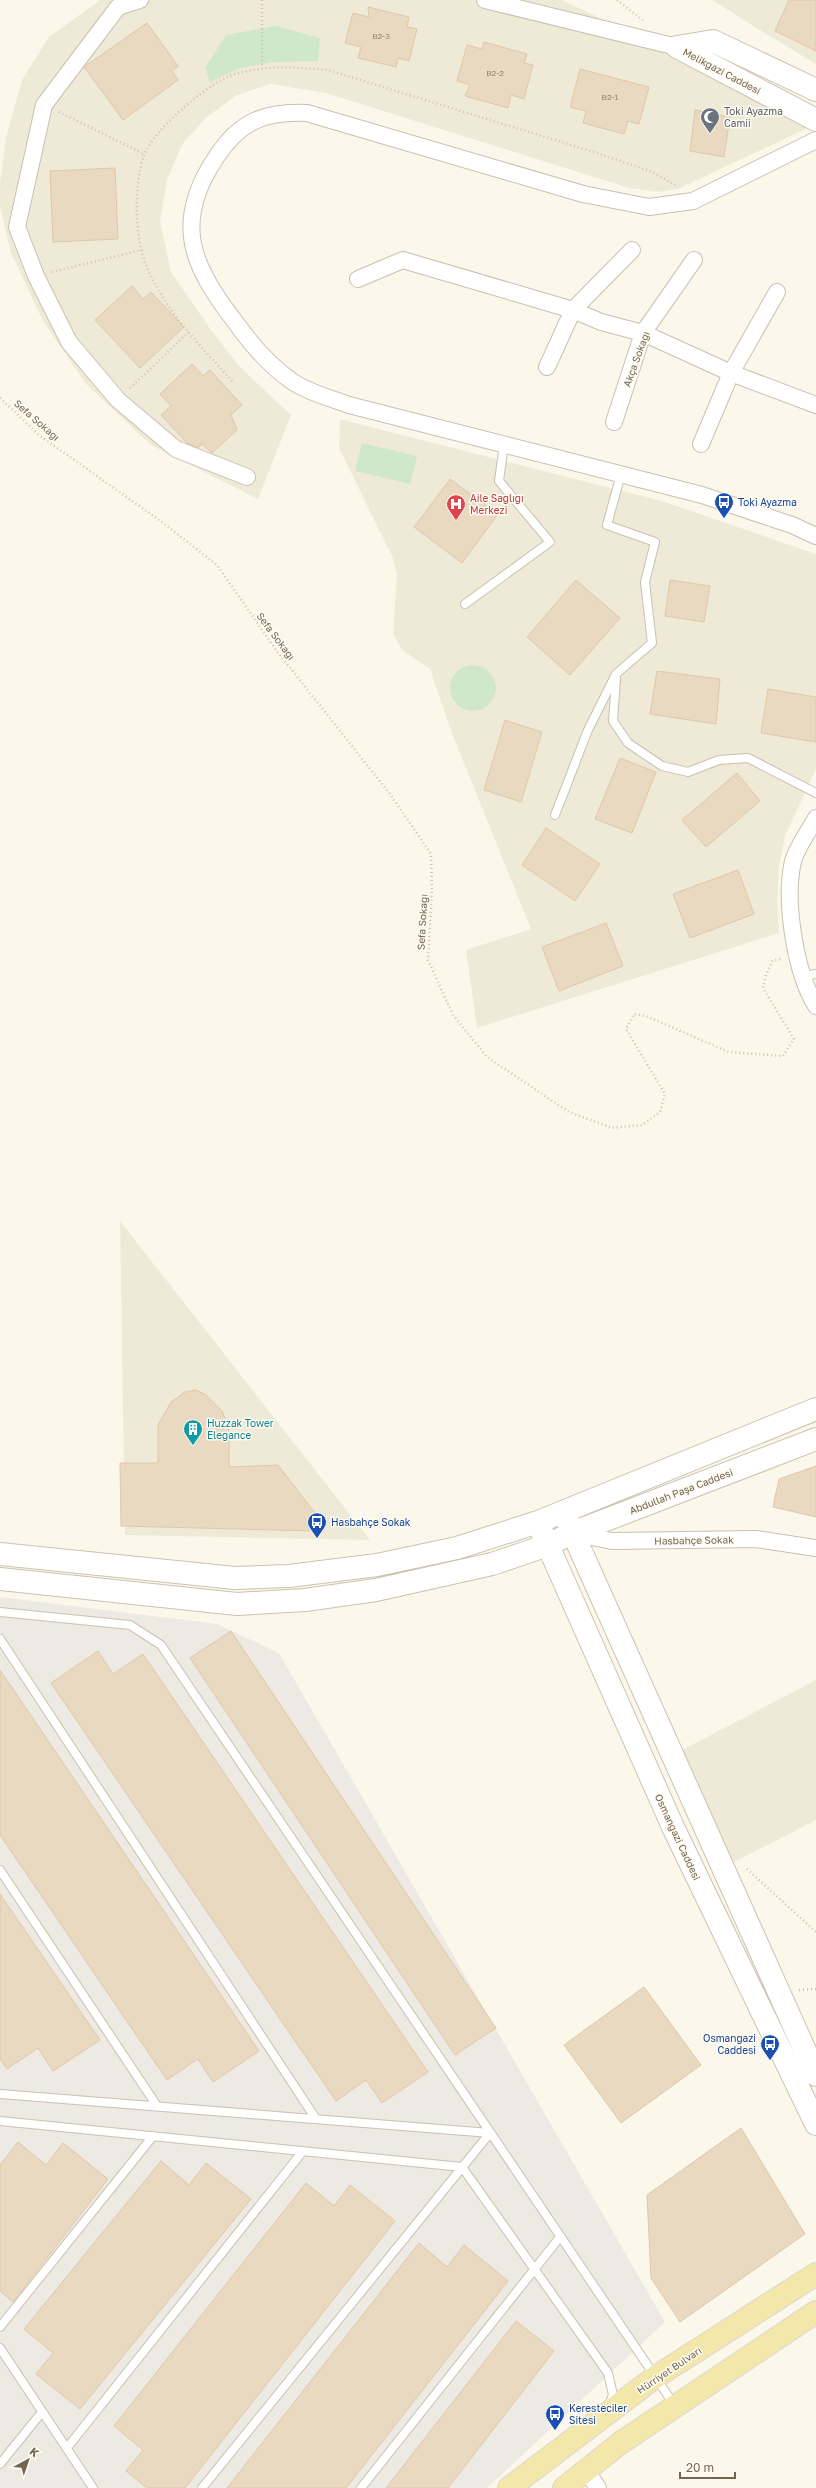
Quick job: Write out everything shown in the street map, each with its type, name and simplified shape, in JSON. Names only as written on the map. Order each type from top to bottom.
[{"type":"main road","name":"Melikgazi Caddesi","points":[[677,47],[713,41],[816,90]]},
{"type":"main road","name":"Melikgazi Caddesi","points":[[677,47],[816,120]]},
{"type":"main road","points":[[0,1554],[235,1578],[289,1576],[377,1566],[457,1548],[538,1522],[739,1442],[816,1409]]},
{"type":"main road","name":"Abdullah Paşa Caddesi","points":[[548,1545],[572,1533],[816,1439]]},
{"type":"main road","points":[[563,1512],[816,2075]]},
{"type":"main road","name":"Osmangazi Caddesi","points":[[538,1522],[673,1827],[816,2124]]},
{"type":"main road","points":[[0,1579],[237,1604],[305,1600],[376,1590],[492,1564],[548,1545]]},
{"type":"main road","name":"Hürriyet Bulvarı","points":[[509,2488],[654,2378],[816,2274]]},
{"type":"main road","points":[[564,2488],[619,2444],[816,2312]]},
{"type":"street","points":[[140,0],[118,7],[44,105],[17,227],[36,276],[69,342],[118,400],[176,449],[247,478]]},
{"type":"street","points":[[485,0],[677,47]]},
{"type":"street","points":[[816,140],[693,201],[650,207],[583,194],[307,113],[283,112],[263,116],[243,128],[221,150],[202,177],[195,196],[191,215],[192,242],[200,270],[217,298],[245,335],[266,357],[292,382],[309,391],[349,405],[702,495],[792,525],[816,536]]},
{"type":"street","points":[[547,367],[573,310],[632,250]]},
{"type":"street","points":[[358,279],[403,260],[573,310],[601,322],[644,333],[732,373],[816,405]]},
{"type":"street","name":"Akça Sokağı","points":[[614,422],[644,333],[694,260]]},
{"type":"street","points":[[701,444],[732,373],[777,292]]},
{"type":"street","points":[[816,818],[793,860],[790,905],[793,943],[798,957],[810,975],[816,1006]]},
{"type":"street","name":"Hasbahçe Sokak","points":[[572,1533],[612,1542],[756,1539],[816,1548]]},
{"type":"street","points":[[586,2470],[598,2488]]},
{"type":"lane","points":[[465,604],[550,542],[499,481],[504,444]]},
{"type":"lane","points":[[555,815],[588,730],[616,674],[652,643],[645,582],[654,542],[608,524],[621,474]]},
{"type":"lane","points":[[616,674],[613,721],[628,743],[662,766],[688,772],[719,760],[748,758],[816,793]]},
{"type":"lane","points":[[0,1612],[130,1625],[161,1645],[654,2378],[676,2406]]},
{"type":"lane","points":[[0,1640],[316,2119]]},
{"type":"lane","points":[[0,1870],[157,2106]]},
{"type":"lane","points":[[0,2094],[490,2133]]},
{"type":"lane","points":[[0,2122],[462,2167],[536,2268],[608,2373],[613,2395],[605,2415]]},
{"type":"lane","points":[[202,2488],[490,2133]]},
{"type":"lane","points":[[0,2327],[153,2136]]},
{"type":"lane","points":[[67,2448],[303,2152]]},
{"type":"lane","points":[[361,2488],[560,2237]]},
{"type":"lane","points":[[0,2348],[92,2488]]},
{"type":"lane","points":[[0,2464],[42,2412]]},
{"type":"path","points":[[262,0],[262,68]]},
{"type":"path","points":[[232,381],[189,332],[168,305],[146,265],[142,250],[137,208],[138,182],[144,154],[157,135],[207,88],[234,74],[262,68],[289,66],[328,70],[383,88],[431,100],[650,171],[673,182],[693,201]]},
{"type":"path","points":[[44,105],[144,154]]},
{"type":"path","points":[[36,276],[142,250]]},
{"type":"path","points":[[118,400],[189,332]]},
{"type":"path","name":"Sefa Sokağı","points":[[0,398],[39,435],[162,522],[217,565],[276,650],[390,794],[431,854],[432,889],[428,960],[453,1015],[487,1057],[569,1112],[612,1128],[642,1125],[660,1112],[665,1094],[626,1029],[634,1014],[646,1016],[729,1052],[783,1056],[794,1039],[763,988],[766,975],[773,960],[798,957]]},
{"type":"path","points":[[746,1868],[816,1932]]},
{"type":"path","points":[[799,1990],[816,1989]]},
{"type":"shaded area","points":[[100,0],[562,0],[717,74],[812,126],[678,189],[659,192],[629,188],[326,93],[270,84],[235,96],[207,117],[183,143],[167,180],[160,221],[171,272],[211,330],[240,367],[291,415],[258,499],[151,445],[86,384],[43,321],[11,253],[0,207],[0,183],[6,137],[22,80],[49,37]]},
{"type":"shaded area","points":[[712,0],[816,0],[816,64],[763,32]]},
{"type":"shaded area","points":[[340,419],[665,502],[816,554],[816,769],[785,836],[779,866],[777,902],[779,933],[477,1028],[466,950],[531,929],[451,731],[430,669],[402,650],[393,634],[397,573],[392,556],[339,448]]},
{"type":"shaded area","points":[[120,1221],[370,1540],[125,1535]]},
{"type":"shaded area","points":[[0,1597],[217,1624],[279,1653],[665,2322],[487,2488],[0,2488]]},
{"type":"shaded area","points":[[816,1680],[816,1820],[730,1864],[682,1750]]},
{"type":"green space","points":[[275,26],[320,38],[318,61],[275,62],[240,68],[210,82],[205,68],[226,35]]},
{"type":"green space","points":[[362,443],[417,456],[410,484],[355,471]]},
{"type":"green space","points":[[468,665],[478,665],[490,671],[495,679],[495,697],[490,705],[482,710],[468,711],[460,708],[453,701],[450,693],[450,683],[453,675],[460,668]]},
{"type":"building","points":[[789,0],[816,0],[816,51],[775,31]]},
{"type":"building","points":[[368,7],[409,17],[407,27],[417,29],[409,61],[398,58],[396,67],[358,58],[361,47],[345,43],[353,13],[369,17]]},
{"type":"building","points":[[147,23],[178,66],[172,71],[178,80],[123,120],[84,67]]},
{"type":"building","points":[[484,42],[527,54],[524,63],[533,65],[524,99],[511,95],[508,108],[465,96],[470,85],[457,81],[467,45],[482,49]]},
{"type":"building","points":[[580,69],[649,87],[639,124],[628,121],[624,134],[583,123],[586,111],[570,107]]},
{"type":"building","name":"Toki Ayazma Camii","points":[[695,110],[730,117],[724,157],[690,151]]},
{"type":"building","points":[[115,168],[118,239],[53,242],[50,171]]},
{"type":"building","points":[[132,286],[143,299],[151,292],[184,327],[140,368],[95,320]]},
{"type":"building","points":[[192,364],[203,376],[210,370],[242,405],[231,415],[237,430],[212,453],[202,444],[198,448],[187,443],[161,415],[171,406],[160,394]]},
{"type":"building","name":"Aile Sağlığı Merkezi","points":[[450,479],[498,514],[462,563],[414,527]]},
{"type":"building","points":[[576,580],[620,618],[570,675],[527,637]]},
{"type":"building","points":[[670,580],[710,586],[704,622],[665,616]]},
{"type":"building","points":[[657,671],[720,679],[716,724],[650,714]]},
{"type":"building","points":[[768,689],[816,697],[816,742],[761,733]]},
{"type":"building","points":[[505,720],[542,732],[521,802],[484,790]]},
{"type":"building","points":[[620,758],[656,772],[632,833],[595,819]]},
{"type":"building","points":[[737,773],[760,801],[706,847],[682,820]]},
{"type":"building","points":[[546,828],[600,864],[575,901],[522,865]]},
{"type":"building","points":[[738,870],[754,914],[690,938],[673,894]]},
{"type":"building","points":[[606,923],[623,966],[559,991],[542,947]]},
{"type":"building","name":"Huzzak Tower Elegance","points":[[196,1390],[206,1395],[222,1411],[229,1428],[229,1467],[278,1465],[315,1513],[314,1531],[121,1526],[120,1463],[158,1463],[158,1425],[171,1402],[185,1392]]},
{"type":"building","points":[[816,1466],[816,1517],[773,1507],[779,1479]]},
{"type":"building","points":[[231,1631],[496,2028],[455,2055],[190,1658]]},
{"type":"building","points":[[98,1651],[113,1674],[143,1654],[428,2072],[382,2103],[366,2080],[336,2101],[51,1683]]},
{"type":"building","points":[[0,1670],[259,2051],[213,2082],[198,2059],[167,2080],[0,1835]]},
{"type":"building","points":[[0,1894],[100,2040],[53,2071],[38,2048],[7,2069],[0,2059]]},
{"type":"building","points":[[644,1987],[701,2065],[621,2123],[564,2045]]},
{"type":"building","points":[[741,2128],[805,2234],[680,2322],[651,2278],[647,2195]]},
{"type":"building","points":[[18,2142],[46,2165],[63,2143],[108,2179],[13,2302],[0,2291],[0,2165]]},
{"type":"building","points":[[161,2161],[189,2185],[206,2163],[251,2199],[80,2409],[36,2374],[53,2353],[24,2329]]},
{"type":"building","points":[[306,2183],[334,2206],[350,2185],[395,2221],[185,2488],[147,2488],[126,2471],[143,2450],[114,2426]]},
{"type":"building","points":[[419,2243],[447,2267],[464,2245],[508,2281],[346,2488],[227,2488]]},
{"type":"building","points":[[516,2321],[554,2351],[448,2488],[386,2488]]},
{"type":"place","name":"Toki Ayazma Camii","points":[[710,134]]},
{"type":"place","name":"Toki Ayazma","points":[[724,519]]},
{"type":"place","name":"Aile Sağlığı Merkezi","points":[[456,521]]},
{"type":"place","name":"Huzzak Tower Elegance","points":[[193,1446]]},
{"type":"place","name":"Hasbahçe Sokak","points":[[317,1539]]},
{"type":"place","name":"Osmangazi̇ Caddesi̇","points":[[770,2061]]},
{"type":"place","name":"Keresteciler Sitesi","points":[[555,2431]]}]
